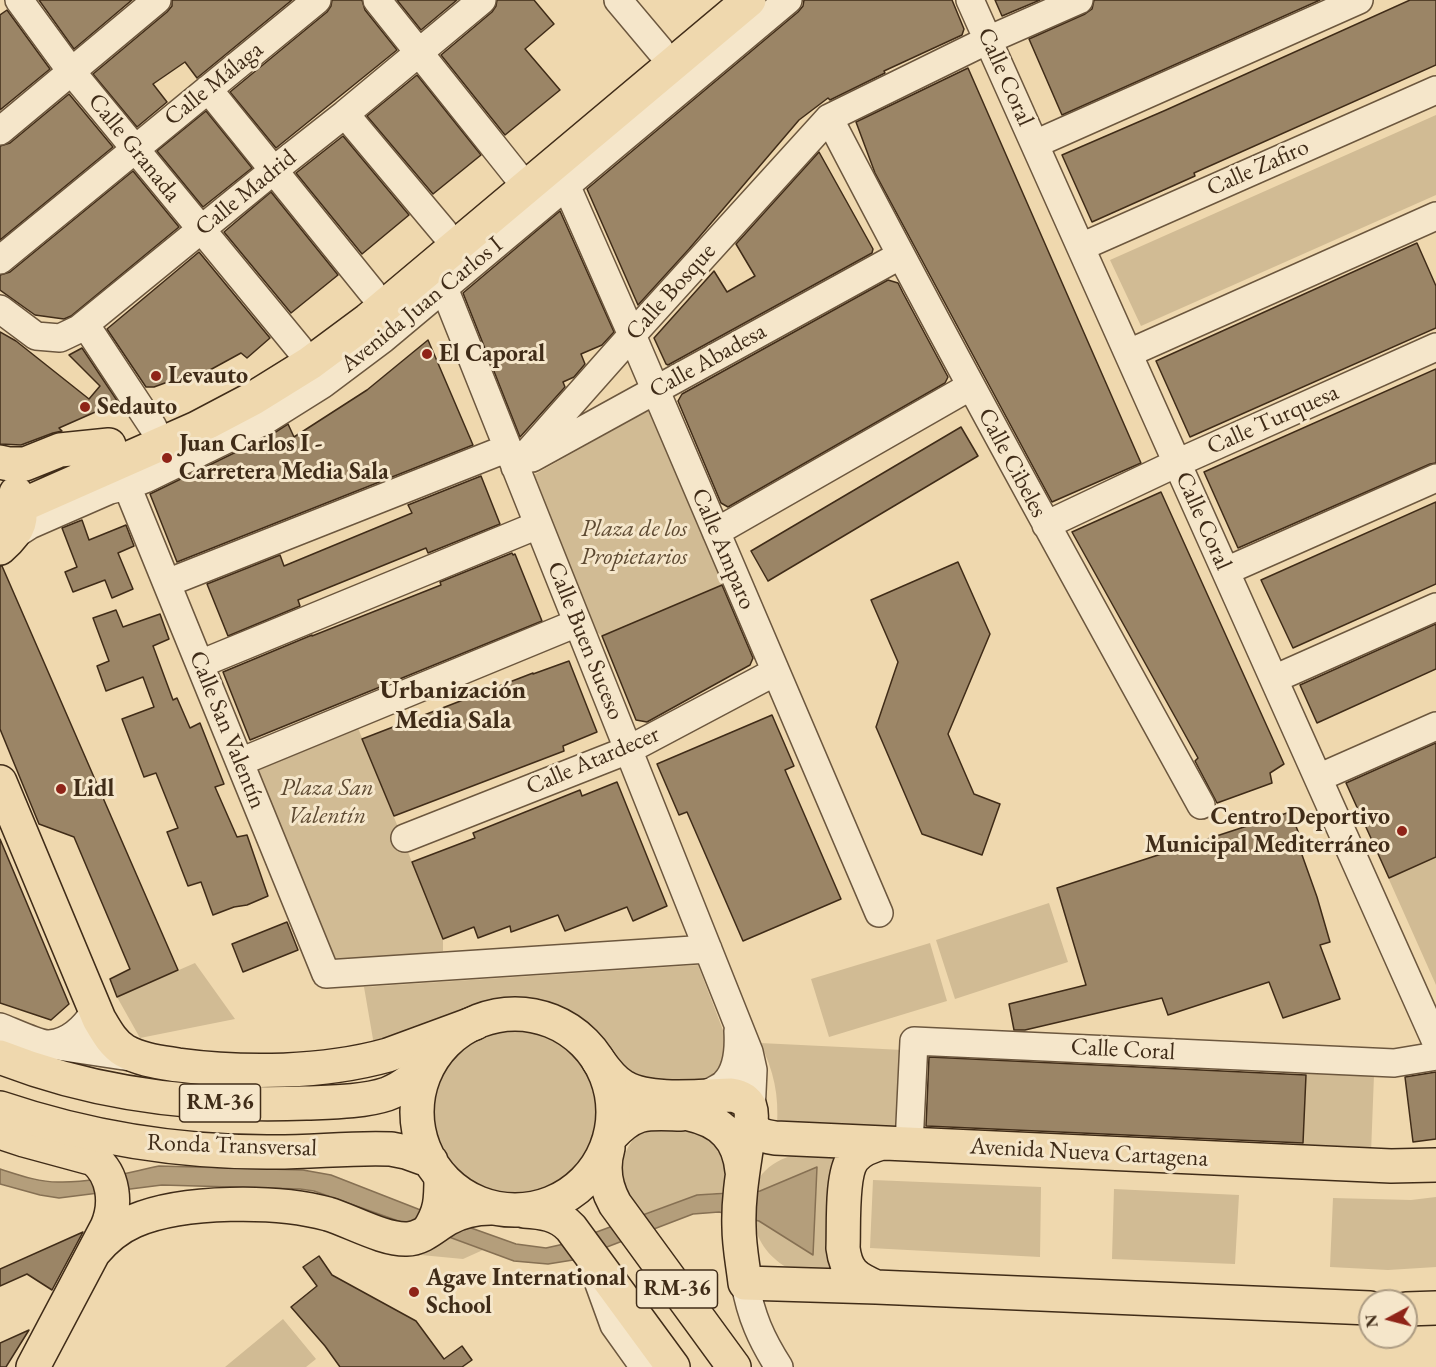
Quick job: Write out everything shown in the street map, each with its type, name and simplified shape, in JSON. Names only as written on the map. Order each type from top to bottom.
[{"type":"main road","name":"Avenida Juan Carlos I","points":[[6,502],[118,465],[252,399],[280,383],[436,279],[559,175],[720,0]]},
{"type":"main road","name":"Avenida Juan Carlos I","points":[[118,465],[153,427],[243,383],[327,328],[515,172],[666,57],[749,0]]},
{"type":"main road","points":[[0,782],[95,1011],[112,1040],[125,1051],[141,1058],[184,1066],[254,1070],[319,1067],[388,1055],[475,1023]]},
{"type":"main road","name":"RM-36","points":[[673,1367],[571,1228],[558,1217],[539,1212],[491,1208],[460,1194],[436,1169],[422,1142],[417,1107],[424,1077],[432,1060],[461,1030],[498,1015],[531,1015],[557,1023],[572,1032],[591,1050],[606,1075],[613,1104],[614,1117],[604,1170],[613,1200],[734,1367]]},
{"type":"main road","name":"Ronda Transversal","points":[[0,1057],[73,1080],[135,1093],[253,1104],[323,1102],[382,1095],[395,1091],[432,1060]]},
{"type":"main road","points":[[598,1060],[618,1083],[636,1092],[751,1116],[739,1204],[739,1230],[746,1283],[1358,1307]]},
{"type":"main road","points":[[610,1140],[624,1123],[637,1116],[696,1105]]},
{"type":"main road","points":[[696,1105],[701,1117],[713,1122],[730,1136],[741,1160],[742,1179]]},
{"type":"main road","name":"Ronda Transversal","points":[[0,1108],[94,1134],[162,1146],[268,1152],[379,1149],[401,1151],[436,1169]]},
{"type":"main road","name":"Avenida Nueva Cartagena","points":[[751,1116],[755,1131],[767,1137],[1412,1167],[1436,1165]]},
{"type":"main road","points":[[0,1132],[94,1159],[107,1177],[113,1193],[113,1209],[107,1227],[33,1367]]},
{"type":"main road","name":"RM-36","points":[[524,1211],[551,1204],[575,1191],[594,1172],[610,1140]]},
{"type":"main road","points":[[876,1287],[853,1274],[844,1258],[846,1183],[849,1166],[860,1152],[873,1145],[896,1144]]},
{"type":"main road","points":[[429,1231],[441,1197],[436,1169]]},
{"type":"main road","points":[[107,1177],[115,1185],[140,1198],[184,1208]]},
{"type":"main road","points":[[94,1252],[117,1230],[135,1221],[184,1208],[243,1204],[298,1208],[327,1214],[377,1233],[408,1240],[460,1213],[491,1208]]},
{"type":"main road","points":[[1418,1309],[1436,1308]]},
{"type":"street","name":"Calle Granada","points":[[19,0],[71,71],[299,348]]},
{"type":"street","points":[[0,131],[157,0]]},
{"type":"street","name":"Calle Málaga","points":[[0,260],[317,0]]},
{"type":"street","points":[[377,0],[515,172]]},
{"type":"street","name":"Calle Madrid","points":[[0,309],[36,336],[60,338],[80,329],[482,0]]},
{"type":"street","points":[[618,0],[666,57]]},
{"type":"street","name":"Avenida Juan Carlos I","points":[[559,175],[788,0]]},
{"type":"street","name":"Calle Coral","points":[[970,0],[1436,1042]]},
{"type":"street","points":[[829,118],[988,40],[1079,0]]},
{"type":"street","points":[[1035,144],[1359,0]]},
{"type":"street","points":[[208,89],[372,292]]},
{"type":"street","name":"Calle Zafiro","points":[[1081,247],[1436,90]]},
{"type":"street","points":[[345,114],[444,232]]},
{"type":"street","name":"Calle Cibeles","points":[[829,118],[1046,525],[1201,805]]},
{"type":"street","name":"Calle Bosque","points":[[511,458],[632,335],[829,118]]},
{"type":"street","name":"Calle Amparo","points":[[559,175],[632,335],[879,913]]},
{"type":"street","points":[[1128,353],[1436,216]]},
{"type":"street","name":"Calle Abadesa","points":[[167,583],[511,458],[655,390],[901,255]]},
{"type":"street","name":"Calle Buen Suceso","points":[[436,279],[578,623],[735,1016]]},
{"type":"street","points":[[85,324],[153,427]]},
{"type":"street","name":"Calle Turquesa","points":[[1046,525],[1177,463],[1436,347]]},
{"type":"street","points":[[716,532],[971,386]]},
{"type":"street","name":"Avenida Juan Carlos I","points":[[6,502],[37,522],[110,490],[118,465]]},
{"type":"street","name":"Calle San Valentín","points":[[118,465],[326,974],[708,949]]},
{"type":"street","points":[[1226,571],[1436,478]]},
{"type":"street","points":[[200,664],[538,525]]},
{"type":"street","points":[[1274,679],[1436,607]]},
{"type":"street","points":[[240,762],[578,623]]},
{"type":"street","name":"Calle Atardecer","points":[[405,838],[628,750],[775,672]]},
{"type":"street","points":[[1318,778],[1436,726]]},
{"type":"street","points":[[49,1044],[77,1033],[95,1011]]},
{"type":"street","points":[[696,1105],[725,1083],[731,1073],[738,1052],[735,1016]]},
{"type":"street","points":[[735,1016],[752,1061],[754,1080],[751,1116]]},
{"type":"street","points":[[0,1027],[49,1044],[141,1058]]},
{"type":"street","name":"Calle Coral","points":[[896,1144],[914,1041],[1394,1063],[1436,1056]]},
{"type":"street","points":[[586,1250],[614,1325],[644,1367]]},
{"type":"street","points":[[746,1283],[752,1315],[779,1367]]},
{"type":"green space","points":[[1436,115],[1436,195],[1141,326],[1110,260]]},
{"type":"green space","name":"Plaza de los Propietarios","points":[[655,411],[726,583],[602,636],[593,629],[532,476],[645,412]]},
{"type":"green space","name":"Plaza San Valentín","points":[[358,728],[443,939],[443,951],[331,962],[254,770]]},
{"type":"green space","name":"Centro Deportivo Municipal Mediterráneo","points":[[1436,743],[1436,985],[1346,783]]},
{"type":"green space","points":[[1049,903],[1068,962],[955,999],[936,940]]},
{"type":"green space","points":[[930,943],[947,1001],[829,1037],[811,979]]},
{"type":"green space","points":[[195,963],[235,1019],[140,1038],[117,997]]},
{"type":"green space","points":[[698,965],[726,1038],[724,1060],[714,1075],[704,1081],[639,1080],[621,1066],[604,1039],[582,1019],[552,1003],[534,999],[509,998],[481,1003],[429,1030],[374,1045],[364,987]]},
{"type":"green space","points":[[506,1016],[526,1016],[562,1027],[585,1044],[597,1059],[606,1076],[613,1103],[613,1123],[606,1150],[597,1167],[585,1182],[570,1194],[553,1203],[526,1210],[506,1210],[470,1199],[441,1175],[430,1159],[423,1141],[419,1123],[419,1103],[430,1067],[454,1038],[470,1027],[488,1020]]},
{"type":"green space","points":[[760,1043],[903,1050],[899,1132],[777,1126],[774,1083],[769,1063]]},
{"type":"green space","points":[[1306,1073],[1374,1075],[1371,1153],[1302,1150]]},
{"type":"green space","points":[[686,1128],[713,1139],[727,1162],[727,1192],[697,1195],[641,1215],[624,1187],[622,1169],[626,1152],[641,1131]]},
{"type":"green space","points":[[802,1152],[833,1156],[837,1164],[831,1267],[827,1272],[800,1271],[786,1267],[764,1247],[755,1226],[755,1197],[760,1177],[777,1162]]},
{"type":"green space","points":[[873,1180],[1041,1187],[1040,1257],[870,1248]]},
{"type":"green space","points":[[1114,1189],[1239,1195],[1235,1264],[1112,1259]]},
{"type":"green space","points":[[1436,1197],[1436,1267],[1388,1270],[1330,1267],[1333,1198],[1411,1200]]},
{"type":"green space","points":[[449,1237],[483,1250],[463,1259],[421,1255],[419,1251]]},
{"type":"green space","points":[[283,1319],[316,1359],[306,1367],[225,1367]]},
{"type":"shaded area","points":[[159,1166],[303,1170],[331,1175],[516,1244],[546,1248],[564,1244],[697,1195],[760,1191],[817,1167],[813,1255],[759,1221],[719,1212],[693,1214],[573,1260],[548,1264],[514,1261],[314,1191],[162,1185],[59,1198],[0,1184],[0,1169],[43,1181],[71,1182],[109,1177]]},
{"type":"building","points":[[39,0],[132,0],[74,49]]},
{"type":"building","points":[[172,0],[292,0],[197,78],[185,62],[153,84],[167,102],[137,127],[93,74],[167,12],[172,6]]},
{"type":"building","points":[[332,0],[362,0],[365,10],[397,50],[276,148],[230,92],[327,12]]},
{"type":"building","points":[[397,0],[457,0],[421,30]]},
{"type":"building","points":[[497,0],[534,0],[554,24],[525,49],[560,90],[505,135],[441,55],[492,12]]},
{"type":"building","points":[[804,0],[952,0],[964,29],[962,35],[884,71],[885,73],[830,100],[828,98],[799,120],[638,305],[587,189],[798,12]]},
{"type":"building","points":[[995,0],[1040,0],[1002,16]]},
{"type":"building","points":[[1094,0],[1320,0],[1062,115],[1029,39],[1085,14],[1092,9]]},
{"type":"building","points":[[1410,0],[1436,0],[1436,65],[1194,173],[1195,176],[1092,222],[1062,155]]},
{"type":"building","points":[[7,10],[50,69],[0,110],[0,15]]},
{"type":"building","points":[[968,68],[1141,463],[1052,502],[875,173],[856,122]]},
{"type":"building","points":[[417,75],[481,155],[433,194],[367,116]]},
{"type":"building","points":[[69,94],[113,147],[0,240],[0,146],[10,143]]},
{"type":"building","points":[[206,111],[252,168],[203,207],[157,151]]},
{"type":"building","points":[[343,136],[409,215],[362,254],[296,173]]},
{"type":"building","points":[[819,152],[873,249],[872,253],[668,365],[666,364],[654,338],[714,271],[727,292],[755,276],[736,244]]},
{"type":"building","points":[[133,171],[179,227],[71,316],[64,319],[35,315],[0,290],[0,275],[10,272]]},
{"type":"building","points":[[271,192],[338,275],[291,313],[224,232]]},
{"type":"building","points":[[560,211],[614,332],[602,345],[581,354],[585,364],[574,377],[563,382],[565,387],[520,437],[463,293]]},
{"type":"building","points":[[1417,243],[1436,286],[1436,328],[1190,437],[1156,361]]},
{"type":"building","points":[[199,252],[270,338],[247,358],[241,353],[188,382],[184,376],[154,387],[146,387],[107,329]]},
{"type":"building","points":[[888,280],[898,283],[948,377],[945,383],[728,507],[721,503],[678,401],[682,394]]},
{"type":"building","points":[[0,332],[16,341],[89,399],[100,386],[69,355],[82,348],[118,402],[59,428],[62,431],[21,445],[0,444]]},
{"type":"building","points":[[428,340],[473,445],[177,562],[150,494],[271,435],[288,424],[294,437],[367,390]]},
{"type":"building","points":[[1436,369],[1436,463],[1238,548],[1204,472]]},
{"type":"building","points":[[961,427],[978,456],[768,581],[751,551]]},
{"type":"building","points":[[481,476],[500,524],[428,553],[426,548],[298,600],[300,606],[228,636],[207,584],[280,555],[284,566],[412,513],[408,505]]},
{"type":"building","points":[[1161,492],[1284,764],[1270,773],[1272,783],[1217,803],[1195,761],[1198,758],[1072,532]]},
{"type":"building","points":[[1436,502],[1436,584],[1293,648],[1261,580]]},
{"type":"building","points":[[82,520],[89,540],[126,525],[134,546],[118,553],[133,589],[112,598],[105,580],[73,592],[65,572],[77,567],[62,528]]},
{"type":"building","points":[[512,553],[515,554],[542,621],[250,740],[223,672],[441,585],[440,582]]},
{"type":"building","points":[[958,562],[990,634],[948,734],[974,794],[1000,804],[982,855],[922,834],[876,727],[898,662],[871,600]]},
{"type":"building","points":[[0,566],[2,566],[178,970],[117,997],[110,979],[130,969],[74,837],[39,824],[0,729]]},
{"type":"building","points":[[722,585],[753,658],[750,665],[647,722],[636,720],[602,636]]},
{"type":"building","points":[[116,610],[123,627],[160,614],[169,639],[153,646],[173,700],[177,698],[190,728],[200,723],[224,784],[215,787],[237,837],[247,835],[268,896],[213,915],[201,882],[188,886],[167,832],[178,828],[156,773],[144,777],[122,719],[154,707],[143,677],[106,691],[97,666],[109,661],[93,618]]},
{"type":"building","points":[[1436,624],[1436,669],[1317,723],[1300,685]]},
{"type":"building","points":[[569,661],[597,732],[563,746],[564,751],[394,816],[362,739]]},
{"type":"building","points":[[772,715],[794,766],[785,770],[841,899],[743,941],[687,812],[679,815],[657,764]]},
{"type":"building","name":"Centro Deportivo Municipal Mediterráneo","points":[[1436,743],[1436,857],[1389,878],[1346,783]]},
{"type":"building","points":[[617,782],[667,906],[633,921],[627,907],[565,931],[558,915],[511,932],[510,926],[478,938],[474,927],[443,939],[412,862],[475,838],[473,833],[580,790],[582,796]]},
{"type":"building","points":[[1290,812],[1300,836],[1296,838],[1330,942],[1320,945],[1340,999],[1283,1018],[1269,982],[1168,1015],[1162,998],[1025,1030],[1014,1030],[1009,1004],[1086,985],[1057,888]]},
{"type":"building","points":[[0,839],[69,1004],[51,1020],[0,1003]]},
{"type":"building","points":[[287,922],[298,950],[243,972],[232,944]]},
{"type":"building","points":[[929,1057],[1306,1075],[1303,1143],[926,1126]]},
{"type":"building","points":[[1436,1072],[1436,1139],[1413,1142],[1405,1077]]},
{"type":"building","points":[[83,1232],[52,1290],[27,1274],[0,1286],[0,1269]]},
{"type":"building","points":[[319,1256],[332,1275],[416,1321],[444,1359],[462,1346],[472,1360],[462,1367],[340,1367],[291,1307],[317,1286],[303,1267]]},
{"type":"building","points":[[29,1330],[6,1367],[0,1367],[0,1343]]},
{"type":"place","name":"El Caporal","points":[[427,354]]},
{"type":"place","name":"Levauto","points":[[156,376]]},
{"type":"place","name":"Sedauto","points":[[85,407]]},
{"type":"place","name":"Juan Carlos I - Carretera Media Sala","points":[[167,458]]},
{"type":"place","name":"Lidl","points":[[61,789]]},
{"type":"place","name":"Centro Deportivo Municipal Mediterráneo","points":[[1402,831]]},
{"type":"place","name":"Agave International School","points":[[414,1292]]},
{"type":"district","name":"Urbanización Media Sala","points":[[453,706]]}]
